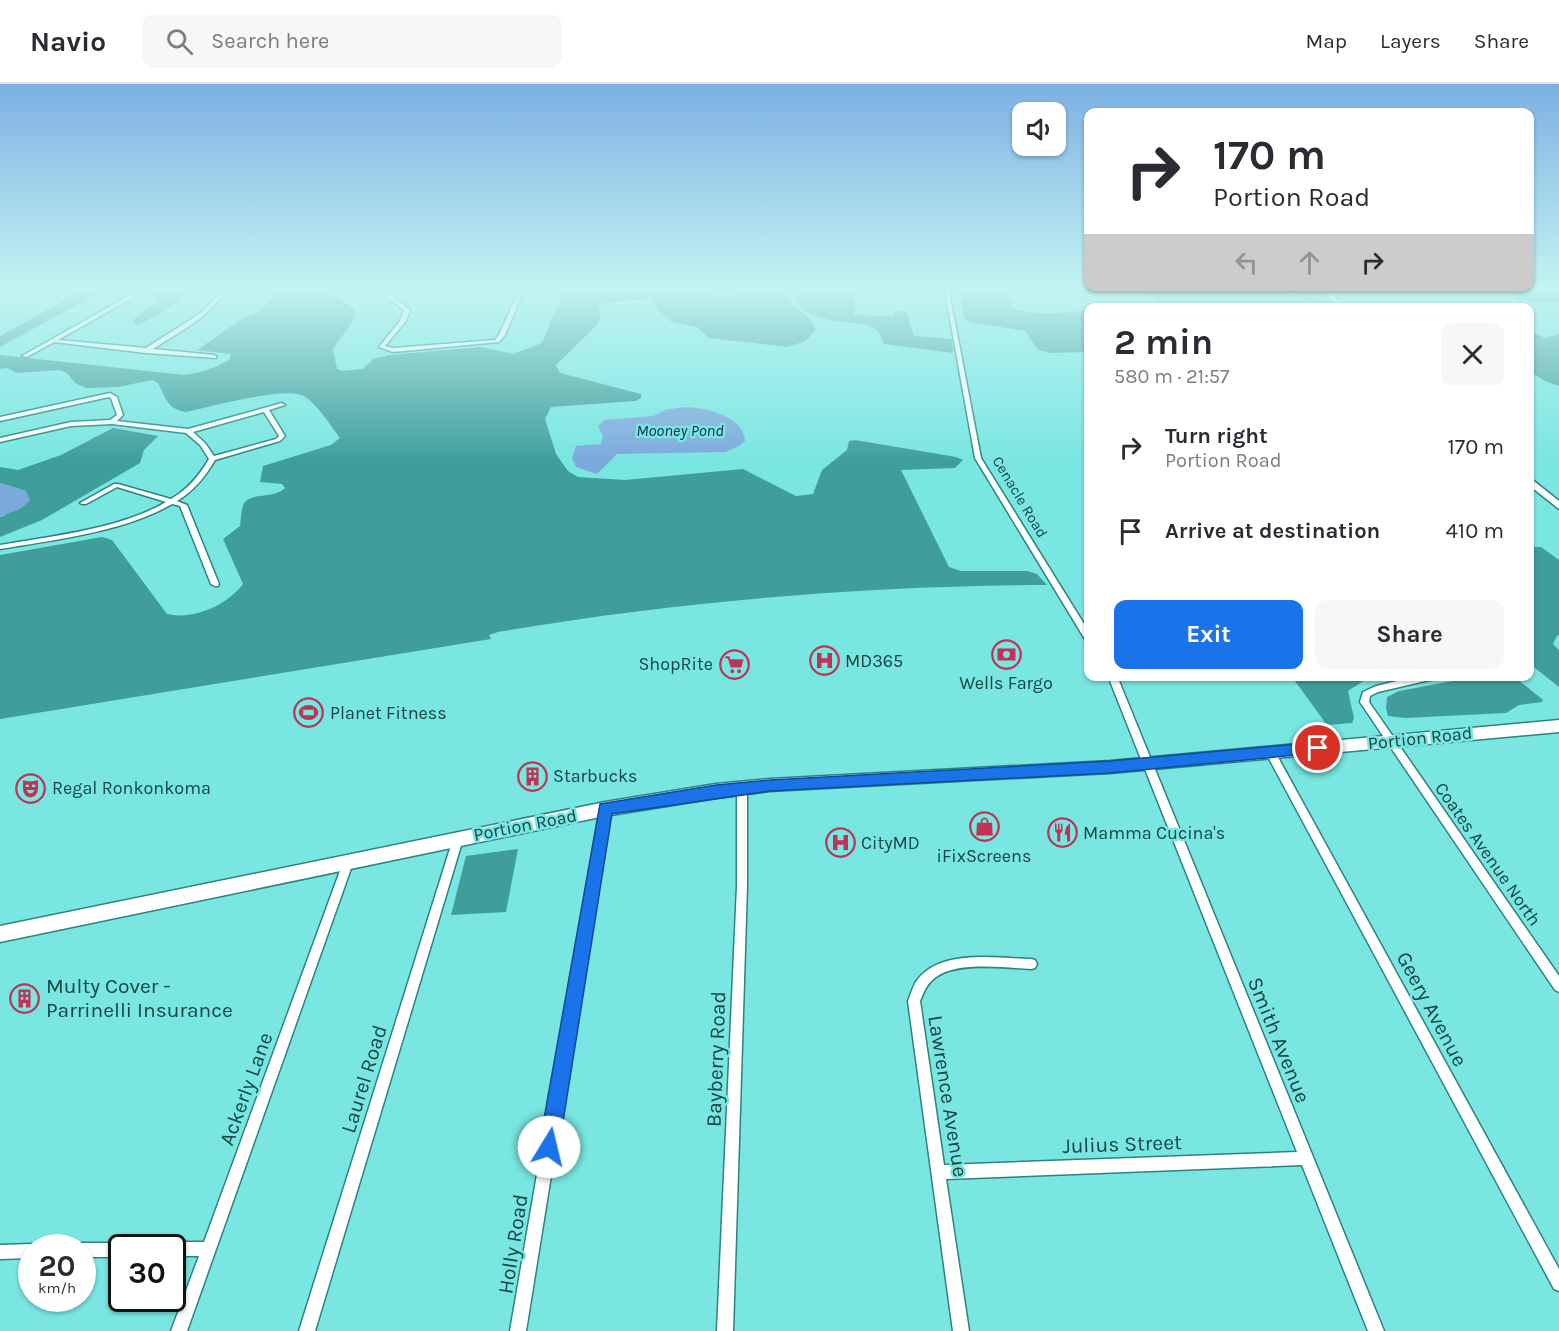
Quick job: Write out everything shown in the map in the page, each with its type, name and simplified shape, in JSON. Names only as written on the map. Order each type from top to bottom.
[{"type":"main road","name":"Portion Road","points":[[0,934],[349,860],[605,809],[742,788],[1052,771],[1559,726]]},
{"type":"street","points":[[25,356],[49,344]]},
{"type":"street","points":[[85,344],[214,357]]},
{"type":"street","points":[[146,351],[156,344]]},
{"type":"street","points":[[384,344],[382,347],[393,350],[460,344]]},
{"type":"street","name":"Cenacle Road","points":[[957,344],[978,458],[1084,631]]},
{"type":"street","points":[[0,420],[110,395],[114,397],[120,415],[112,422]]},
{"type":"street","points":[[0,438],[71,424],[112,422],[188,431],[282,405]]},
{"type":"street","points":[[0,547],[117,525],[174,501],[198,482],[212,459],[278,440],[282,436],[265,409]]},
{"type":"street","points":[[188,431],[203,444],[212,459]]},
{"type":"street","points":[[1534,484],[1559,506]]},
{"type":"street","points":[[84,503],[116,485],[183,505],[215,585]]},
{"type":"street","points":[[1114,681],[1148,762]]},
{"type":"street","name":"Coates Avenue North","points":[[1410,681],[1376,688],[1366,694],[1364,702],[1559,986]]},
{"type":"street","name":"Geery Avenue","points":[[1271,753],[1559,1284]]},
{"type":"street","name":"Smith Avenue","points":[[1148,762],[1376,1331]]},
{"type":"street","name":"Bayberry Road","points":[[725,1331],[742,886],[742,788]]},
{"type":"street","name":"Holly Road","points":[[518,1331],[605,809]]},
{"type":"street","name":"Laurel Road","points":[[307,1331],[458,839]]},
{"type":"street","name":"Ackerly Lane","points":[[179,1331],[349,860]]},
{"type":"street","name":"Lawrence Avenue","points":[[961,1331],[940,1172],[916,1024],[916,993],[929,974],[946,966],[1031,964]]},
{"type":"street","name":"Julius Street","points":[[940,1172],[1306,1158]]},
{"type":"street","points":[[186,1249],[209,1249]]},
{"type":"street","points":[[0,1252],[18,1251]]},
{"type":"shaded area","points":[[205,344],[336,344],[333,349],[337,369],[342,371],[363,369],[373,359],[389,355],[481,347],[513,354],[539,344],[577,344],[556,365],[560,373],[641,394],[641,398],[636,401],[551,407],[545,419],[556,454],[568,471],[578,477],[625,480],[743,469],[796,496],[813,494],[822,470],[847,450],[849,441],[855,440],[956,457],[963,460],[955,468],[901,470],[949,567],[961,571],[1027,571],[1037,574],[1047,585],[840,592],[634,612],[498,632],[489,635],[491,639],[0,719],[0,555],[102,537],[112,540],[167,614],[188,615],[209,610],[228,599],[243,584],[223,539],[240,526],[245,501],[274,494],[285,488],[282,484],[260,482],[263,466],[331,445],[340,438],[324,416],[304,396],[265,395],[186,412],[171,406],[158,383],[152,380],[118,387],[86,388],[75,383],[67,373],[59,370],[17,373],[6,368],[0,369],[0,355],[184,375],[213,368],[229,360],[231,354],[197,350]]},
{"type":"shaded area","points":[[763,344],[796,344],[787,347]]},
{"type":"shaded area","points":[[885,344],[952,344],[953,353]]},
{"type":"shaded area","points":[[1034,344],[1084,344],[1084,352],[1051,353],[1038,350]]},
{"type":"shaded area","points":[[1534,344],[1559,344],[1559,386],[1534,374]]},
{"type":"shaded area","points":[[113,428],[158,436],[144,450],[140,463],[42,520],[0,537],[0,517],[4,516],[26,491],[0,483],[0,467],[18,470],[61,455]]},
{"type":"shaded area","points":[[1534,547],[1541,547],[1559,560],[1559,635],[1553,644],[1559,650],[1559,687],[1534,667]]},
{"type":"shaded area","points":[[1295,681],[1363,681],[1348,691],[1354,718],[1352,723],[1327,725]]},
{"type":"shaded area","points":[[1453,681],[1520,681],[1543,700],[1519,705],[1506,713],[1405,718],[1388,716],[1387,697],[1399,691]]},
{"type":"shaded area","points":[[518,849],[506,912],[451,915],[466,856]]},
{"type":"water","name":"Mooney Pond","points":[[685,407],[703,409],[731,420],[743,432],[745,441],[725,452],[617,454],[597,474],[576,467],[572,458],[576,446],[601,444],[603,436],[598,426],[604,420],[653,416],[665,410]]},
{"type":"water","points":[[0,483],[26,491],[30,500],[22,508],[0,517]]},
{"type":"place","name":"Wells Fargo","points":[[1006,654]]},
{"type":"place","name":"MD365","points":[[824,661]]},
{"type":"place","name":"ShopRite","points":[[734,664]]},
{"type":"place","name":"Planet Fitness","points":[[309,713]]},
{"type":"place","name":"Starbucks","points":[[532,776]]},
{"type":"place","name":"Regal Ronkonkoma","points":[[31,788]]},
{"type":"place","name":"iFixScreens","points":[[984,827]]},
{"type":"place","name":"Mamma Cucina's","points":[[1062,833]]},
{"type":"place","name":"CityMD","points":[[840,843]]},
{"type":"place","name":"Multy Cover - Parrinelli Insurance","points":[[25,998]]},
{"type":"route","points":[[549,1147],[605,809],[716,791],[770,785],[1052,771],[1318,748]]}]
